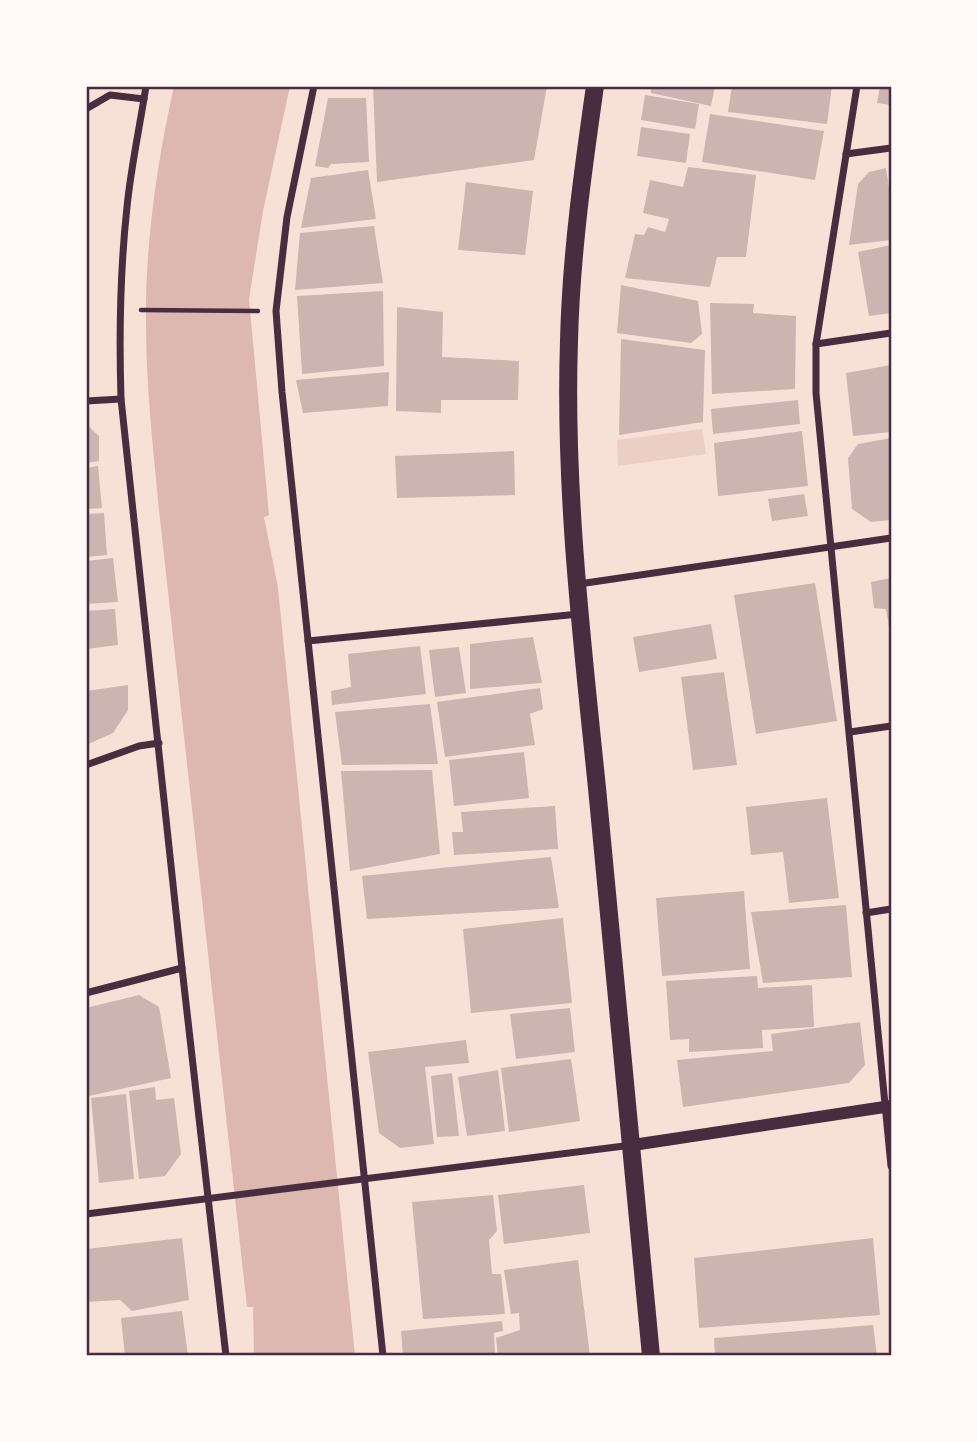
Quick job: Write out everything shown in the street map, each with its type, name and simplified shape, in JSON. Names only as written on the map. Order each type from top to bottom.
[{"type":"main road","points":[[595,86],[573,264],[568,409],[579,614],[633,1145],[651,1356]]},
{"type":"street","points":[[146,86],[132,170],[122,258],[121,399],[226,1356]]},
{"type":"street","points":[[314,86],[287,217],[276,311],[383,1356]]},
{"type":"street","points":[[857,86],[816,344],[816,393],[866,913],[888,1107],[891,1167]]},
{"type":"street","points":[[86,109],[110,95],[144,99]]},
{"type":"street","points":[[846,154],[891,148]]},
{"type":"street","points":[[816,344],[891,333]]},
{"type":"street","points":[[86,401],[121,399]]},
{"type":"street","points":[[578,584],[891,538]]},
{"type":"street","points":[[308,641],[579,614]]},
{"type":"street","points":[[850,732],[891,726]]},
{"type":"street","points":[[86,765],[159,743]]},
{"type":"street","points":[[866,913],[891,909]]},
{"type":"street","points":[[86,993],[182,968]]},
{"type":"street","points":[[86,1214],[633,1145],[888,1107]]},
{"type":"path","points":[[138,310],[276,311]]},
{"type":"shaded area","points":[[174,86],[290,86],[263,211],[249,299],[269,515],[264,517],[278,588],[355,1356],[254,1356],[253,1307],[247,1307],[159,510],[146,347],[150,234],[157,174]]},
{"type":"shaded area","points":[[702,429],[706,454],[618,466],[617,440]]},
{"type":"building","points":[[373,86],[547,86],[534,160],[377,182]]},
{"type":"building","points":[[651,86],[715,86],[711,106],[651,93]]},
{"type":"building","points":[[732,86],[832,86],[827,124],[728,112]]},
{"type":"building","points":[[880,86],[891,86],[891,105],[877,103]]},
{"type":"building","points":[[645,95],[699,104],[695,129],[641,120]]},
{"type":"building","points":[[328,98],[366,98],[369,162],[331,164],[328,168],[315,166]]},
{"type":"building","points":[[710,114],[824,131],[815,180],[702,162]]},
{"type":"building","points":[[641,127],[690,134],[686,163],[637,156]]},
{"type":"building","points":[[688,167],[756,175],[746,257],[717,257],[710,287],[625,278],[635,234],[644,235],[648,227],[665,232],[669,219],[643,213],[650,180],[683,187]]},
{"type":"building","points":[[886,168],[891,201],[891,240],[849,245],[858,184],[869,172]]},
{"type":"building","points":[[368,170],[376,219],[301,228],[311,178]]},
{"type":"building","points":[[466,182],[533,191],[525,255],[458,250]]},
{"type":"building","points":[[374,226],[383,283],[295,290],[300,233]]},
{"type":"building","points":[[891,245],[891,313],[869,316],[858,252]]},
{"type":"building","points":[[621,285],[698,301],[702,334],[691,343],[617,333]]},
{"type":"building","points":[[383,291],[384,366],[302,374],[297,296]]},
{"type":"building","points":[[710,303],[754,304],[753,313],[796,316],[795,389],[712,394]]},
{"type":"building","points":[[397,307],[443,312],[442,357],[519,361],[518,400],[441,400],[441,413],[396,411]]},
{"type":"building","points":[[621,339],[705,350],[703,422],[619,435]]},
{"type":"building","points":[[891,365],[891,432],[853,436],[846,373]]},
{"type":"building","points":[[389,372],[388,406],[303,413],[296,380]]},
{"type":"building","points":[[798,400],[800,424],[713,434],[711,409]]},
{"type":"building","points":[[86,424],[99,436],[99,461],[86,463]]},
{"type":"building","points":[[802,431],[808,486],[718,496],[714,443]]},
{"type":"building","points":[[891,438],[891,520],[871,522],[852,509],[848,458],[858,444]]},
{"type":"building","points":[[514,451],[515,495],[397,498],[395,456]]},
{"type":"building","points":[[98,466],[102,508],[86,509],[86,468]]},
{"type":"building","points":[[804,494],[808,516],[772,521],[768,499]]},
{"type":"building","points":[[104,513],[107,555],[86,557],[86,514]]},
{"type":"building","points":[[113,558],[118,602],[86,604],[86,561]]},
{"type":"building","points":[[891,578],[890,633],[886,609],[874,608],[871,582]]},
{"type":"building","points":[[815,583],[837,721],[756,734],[734,595]]},
{"type":"building","points":[[115,609],[118,645],[86,649],[86,611]]},
{"type":"building","points":[[711,624],[717,659],[639,672],[633,637]]},
{"type":"building","points":[[533,637],[542,683],[470,689],[470,644]]},
{"type":"building","points":[[420,646],[426,694],[332,705],[331,691],[351,687],[348,654]]},
{"type":"building","points":[[459,647],[466,693],[435,697],[429,650]]},
{"type":"building","points":[[724,672],[737,765],[693,770],[681,677]]},
{"type":"building","points":[[128,685],[128,710],[113,733],[86,745],[86,691]]},
{"type":"building","points":[[540,688],[543,709],[530,714],[535,745],[445,757],[437,702]]},
{"type":"building","points":[[430,704],[438,764],[342,765],[335,712]]},
{"type":"building","points":[[524,752],[529,798],[454,806],[449,760]]},
{"type":"building","points":[[432,770],[440,854],[350,871],[341,771]]},
{"type":"building","points":[[827,798],[839,898],[789,903],[783,852],[751,855],[746,807]]},
{"type":"building","points":[[555,806],[558,849],[454,855],[452,832],[463,832],[461,812]]},
{"type":"building","points":[[551,857],[559,908],[367,919],[362,876]]},
{"type":"building","points":[[744,891],[750,969],[662,976],[656,898]]},
{"type":"building","points":[[846,905],[852,977],[763,983],[751,912]]},
{"type":"building","points":[[563,918],[572,1003],[471,1013],[463,929]]},
{"type":"building","points":[[757,976],[758,988],[812,985],[814,1027],[762,1030],[763,1048],[689,1052],[689,1039],[670,1040],[666,981]]},
{"type":"building","points":[[139,995],[159,1007],[171,1078],[89,1096],[86,1071],[86,1008]]},
{"type":"building","points":[[570,1008],[575,1052],[516,1059],[510,1014]]},
{"type":"building","points":[[860,1022],[865,1065],[849,1083],[683,1107],[677,1060],[773,1051],[771,1034]]},
{"type":"building","points":[[466,1040],[469,1063],[425,1067],[434,1144],[400,1148],[379,1133],[368,1052]]},
{"type":"building","points":[[571,1059],[580,1121],[509,1132],[501,1068]]},
{"type":"building","points":[[498,1070],[505,1131],[467,1136],[458,1077]]},
{"type":"building","points":[[452,1073],[459,1136],[437,1137],[431,1076]]},
{"type":"building","points":[[155,1087],[156,1100],[174,1098],[181,1154],[165,1176],[139,1179],[129,1091]]},
{"type":"building","points":[[126,1094],[134,1179],[99,1183],[91,1098]]},
{"type":"building","points":[[584,1185],[590,1233],[504,1244],[498,1195]]},
{"type":"building","points":[[493,1195],[497,1231],[489,1240],[492,1274],[501,1274],[505,1314],[423,1319],[412,1202]]},
{"type":"building","points":[[182,1238],[189,1300],[132,1311],[120,1300],[86,1302],[86,1249]]},
{"type":"building","points":[[873,1238],[880,1315],[699,1328],[694,1258]]},
{"type":"building","points":[[578,1260],[590,1356],[498,1356],[496,1338],[520,1330],[519,1313],[511,1314],[504,1270]]},
{"type":"building","points":[[182,1311],[188,1356],[125,1356],[121,1318]]},
{"type":"building","points":[[502,1321],[503,1331],[494,1333],[495,1356],[403,1356],[401,1331]]},
{"type":"building","points":[[873,1325],[877,1356],[715,1356],[714,1338]]}]
